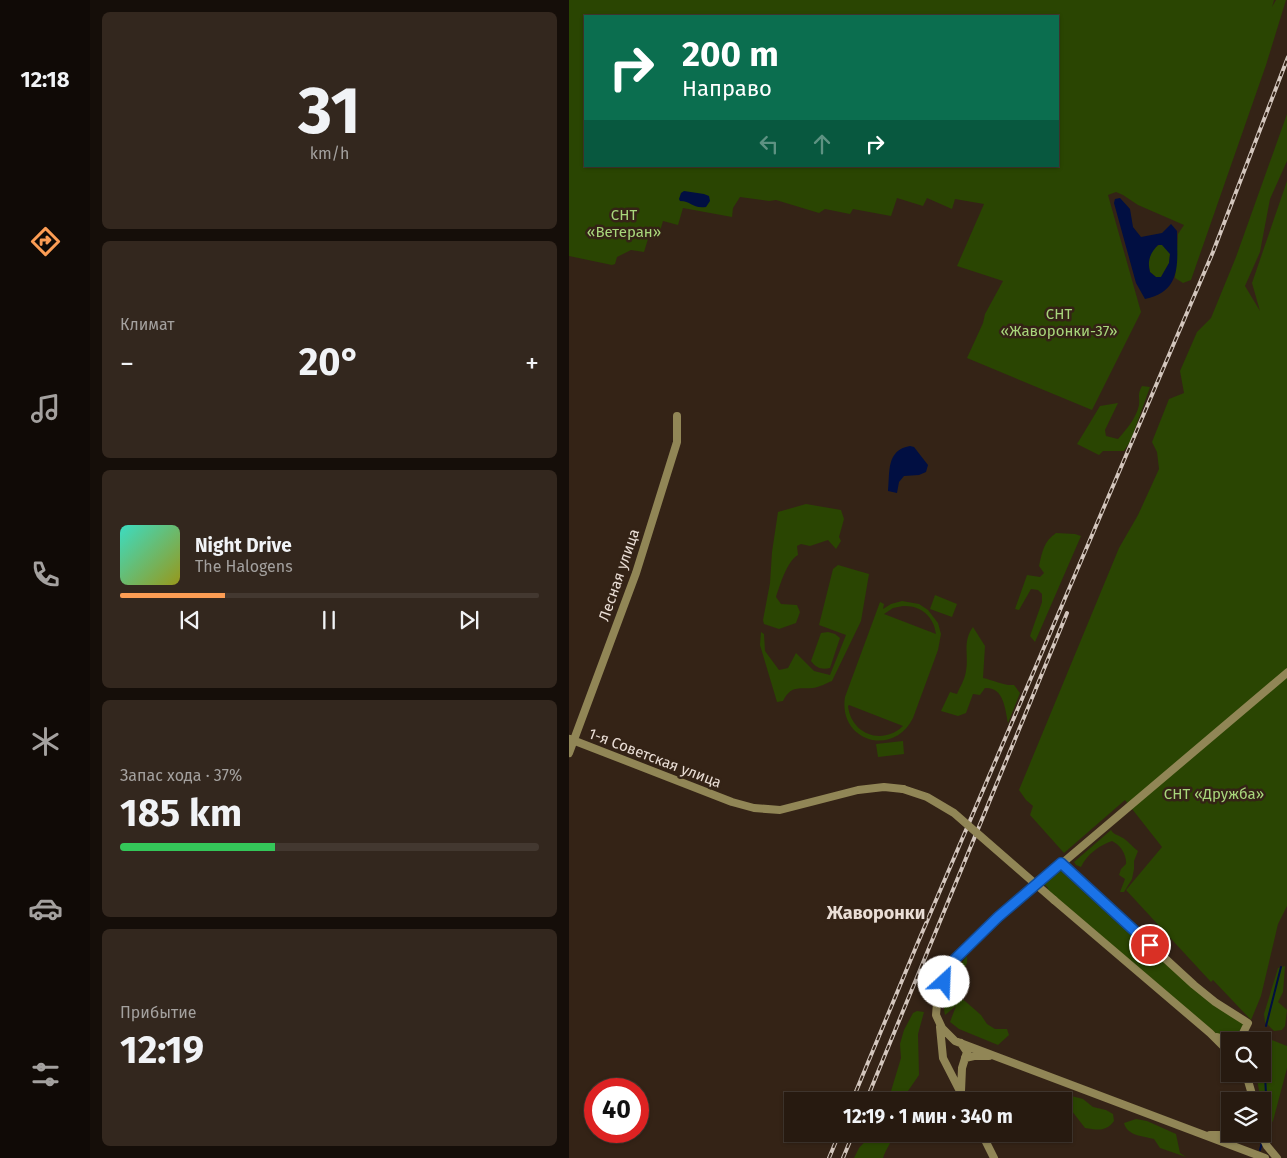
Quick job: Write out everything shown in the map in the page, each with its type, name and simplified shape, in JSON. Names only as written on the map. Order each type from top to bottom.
[{"type":"street","name":"Лесная улица","points":[[569,753],[571,740],[636,573],[677,442],[677,416]]},
{"type":"street","points":[[943,1050],[936,1006],[947,972],[953,961],[998,917],[1287,672]]},
{"type":"street","name":"1-я Советская улица","points":[[571,740],[732,802],[754,808],[780,810],[857,790],[884,787],[903,789],[927,797],[954,813],[1221,1044]]},
{"type":"street","points":[[1061,863],[1194,985],[1215,1002],[1248,1023],[1243,1032]]},
{"type":"street","points":[[939,1023],[946,1034],[966,1048],[960,1082],[961,1092]]},
{"type":"street","points":[[1213,1036],[1221,1038]]},
{"type":"street","points":[[960,1092],[942,1056],[946,1044],[958,1042],[1265,1158]]},
{"type":"street","points":[[945,1061],[955,1066],[965,1060],[982,1055],[1001,1058]]},
{"type":"street","points":[[1204,1135],[1221,1136]]},
{"type":"street","points":[[986,1142],[994,1158]]},
{"type":"street","points":[[1265,1142],[1277,1158]]},
{"type":"green space","points":[[569,0],[1274,0],[1272,7],[1276,0],[1286,0],[1266,65],[1191,280],[1183,283],[1175,278],[1178,234],[1184,225],[1138,205],[1116,192],[1108,195],[1141,312],[1092,410],[967,358],[983,323],[985,314],[1003,281],[957,266],[984,204],[955,199],[952,209],[927,198],[923,206],[897,198],[891,216],[853,209],[850,214],[825,209],[819,213],[776,200],[769,201],[740,197],[733,208],[732,217],[683,208],[678,225],[663,221],[658,238],[648,239],[644,252],[631,250],[617,257],[615,264],[569,256]]},
{"type":"green space","name":"СНТ «Дружба»","points":[[1287,114],[1287,161],[1270,199],[1260,252],[1245,286],[1260,311],[1252,283],[1287,181],[1288,904],[1278,924],[1261,996],[1251,1020],[1213,980],[1211,982],[1126,890],[1162,847],[1125,800],[1064,853],[1030,815],[1033,806],[1019,790],[1119,548],[1138,515],[1159,469],[1157,452],[1152,442],[1169,399],[1184,393],[1180,371],[1197,332],[1211,318],[1236,257]]},
{"type":"green space","points":[[1162,244],[1170,254],[1169,263],[1161,277],[1156,277],[1150,272],[1149,260],[1155,248]]},
{"type":"green space","points":[[1142,386],[1150,387],[1131,440],[1124,451],[1103,451],[1099,455],[1077,444],[1100,406],[1118,403],[1105,430],[1106,436],[1118,439],[1136,414]]},
{"type":"green space","points":[[806,504],[841,510],[844,519],[839,537],[841,541],[836,549],[828,540],[810,546],[801,544],[797,546],[798,555],[790,562],[776,597],[781,604],[797,605],[800,612],[796,623],[779,629],[764,624],[763,620],[770,583],[778,512]]},
{"type":"green space","points":[[1056,533],[1081,536],[1035,642],[1030,636],[1042,602],[1042,594],[1038,590],[1031,589],[1019,610],[1015,609],[1027,575],[1040,577],[1044,573],[1039,566],[1043,552],[1046,543]]},
{"type":"green space","points":[[838,565],[869,574],[861,621],[832,681],[821,686],[792,690],[783,701],[777,702],[760,645],[761,632],[764,634],[765,651],[779,670],[788,668],[796,653],[814,671],[830,675],[846,635],[819,625],[833,569]]},
{"type":"green space","points":[[935,595],[957,604],[952,617],[930,609]]},
{"type":"green space","points":[[902,601],[919,604],[928,610],[938,623],[941,634],[938,650],[913,718],[904,730],[893,738],[881,741],[869,739],[858,734],[850,724],[845,712],[845,697],[880,602],[884,604],[883,609],[891,604]],"holes":[[[903,606],[915,607],[925,613],[932,622],[936,634],[884,614],[893,608]],[[849,705],[903,726],[895,732],[886,735],[877,736],[869,734],[855,724],[850,716]]]},
{"type":"green space","points":[[973,627],[985,646],[983,678],[1002,684],[1014,685],[1020,693],[1008,723],[1003,700],[996,691],[991,689],[985,688],[980,695],[973,694],[966,713],[958,716],[941,711],[950,692],[957,694],[964,680],[967,665],[966,649]]},
{"type":"green space","points":[[828,632],[840,638],[830,668],[822,669],[811,661],[821,633]]},
{"type":"green space","points":[[903,741],[904,754],[878,757],[876,744]]},
{"type":"green space","points":[[1111,830],[1138,851],[1134,861],[1132,879],[1124,892],[1120,892],[1125,879],[1119,875],[1121,869],[1126,864],[1125,858],[1121,848],[1112,841],[1090,854],[1081,867],[1074,862]]},
{"type":"green space","points":[[1060,869],[1067,870],[1129,928],[1246,1023],[1237,1032],[1221,1032],[1221,1035],[1217,1034],[1047,890],[1048,888],[1043,883]]},
{"type":"green space","points":[[967,956],[967,963],[957,982],[956,996],[981,1015],[987,1024],[995,1029],[1007,1029],[1009,1035],[998,1045],[959,1029],[950,1022],[956,1006],[945,1015],[944,1008],[947,992],[958,968]]},
{"type":"green space","points":[[1285,966],[1283,992],[1278,1002],[1287,1010],[1285,1026],[1282,1030],[1274,1031],[1265,1022],[1264,1014],[1278,968]]},
{"type":"green space","points":[[917,1011],[924,1012],[918,1034],[919,1075],[908,1092],[891,1092],[901,1058],[900,1044],[904,1030],[913,1013]]},
{"type":"green space","points":[[1271,1040],[1287,1046],[1287,1068],[1271,1123],[1271,1092],[1259,1092],[1257,1082],[1271,1082]]},
{"type":"green space","points":[[1072,1096],[1083,1099],[1093,1107],[1113,1114],[1114,1121],[1104,1129],[1085,1128],[1072,1111]]},
{"type":"green space","points":[[1136,1119],[1147,1121],[1176,1134],[1180,1153],[1186,1157],[1160,1148],[1154,1139],[1128,1131],[1124,1123]]},
{"type":"green space","points":[[865,1142],[890,1142],[883,1158],[854,1158]]},
{"type":"shaded area","points":[[684,191],[704,194],[709,196],[710,201],[706,207],[701,207],[680,201],[681,193]]},
{"type":"shaded area","points":[[1120,198],[1130,209],[1133,227],[1141,237],[1162,233],[1171,224],[1177,231],[1177,264],[1175,274],[1172,282],[1166,289],[1157,295],[1145,299],[1136,283],[1114,203],[1115,199]],"holes":[[[1158,245],[1162,245],[1170,254],[1169,263],[1161,277],[1156,277],[1150,272],[1149,261],[1155,248]]]},
{"type":"shaded area","points":[[914,447],[928,465],[926,472],[919,475],[904,476],[899,482],[897,493],[888,491],[893,457],[902,448]]},
{"type":"waterway","points":[[1266,1026],[1281,967]]},
{"type":"waterway","points":[[1265,1082],[1266,1092]]},
{"type":"waterway","points":[[1260,1150],[1262,1142]]},
{"type":"railway","points":[[856,1092],[1213,252],[1288,57]]},
{"type":"railway","points":[[870,1092],[1067,613]]},
{"type":"railway","points":[[829,1158],[836,1142]]},
{"type":"railway","points":[[843,1158],[850,1142]]},
{"type":"district","name":"Жаворонки","points":[[876,913]]},
{"type":"route","points":[[944,982],[949,966],[953,961],[998,917],[1061,863],[1150,945]]},
{"type":"park label","name":"СНТ «Ветеран»","points":[[624,224]]},
{"type":"park label","name":"СНТ «Жаворонки-37»","points":[[1059,322]]}]
